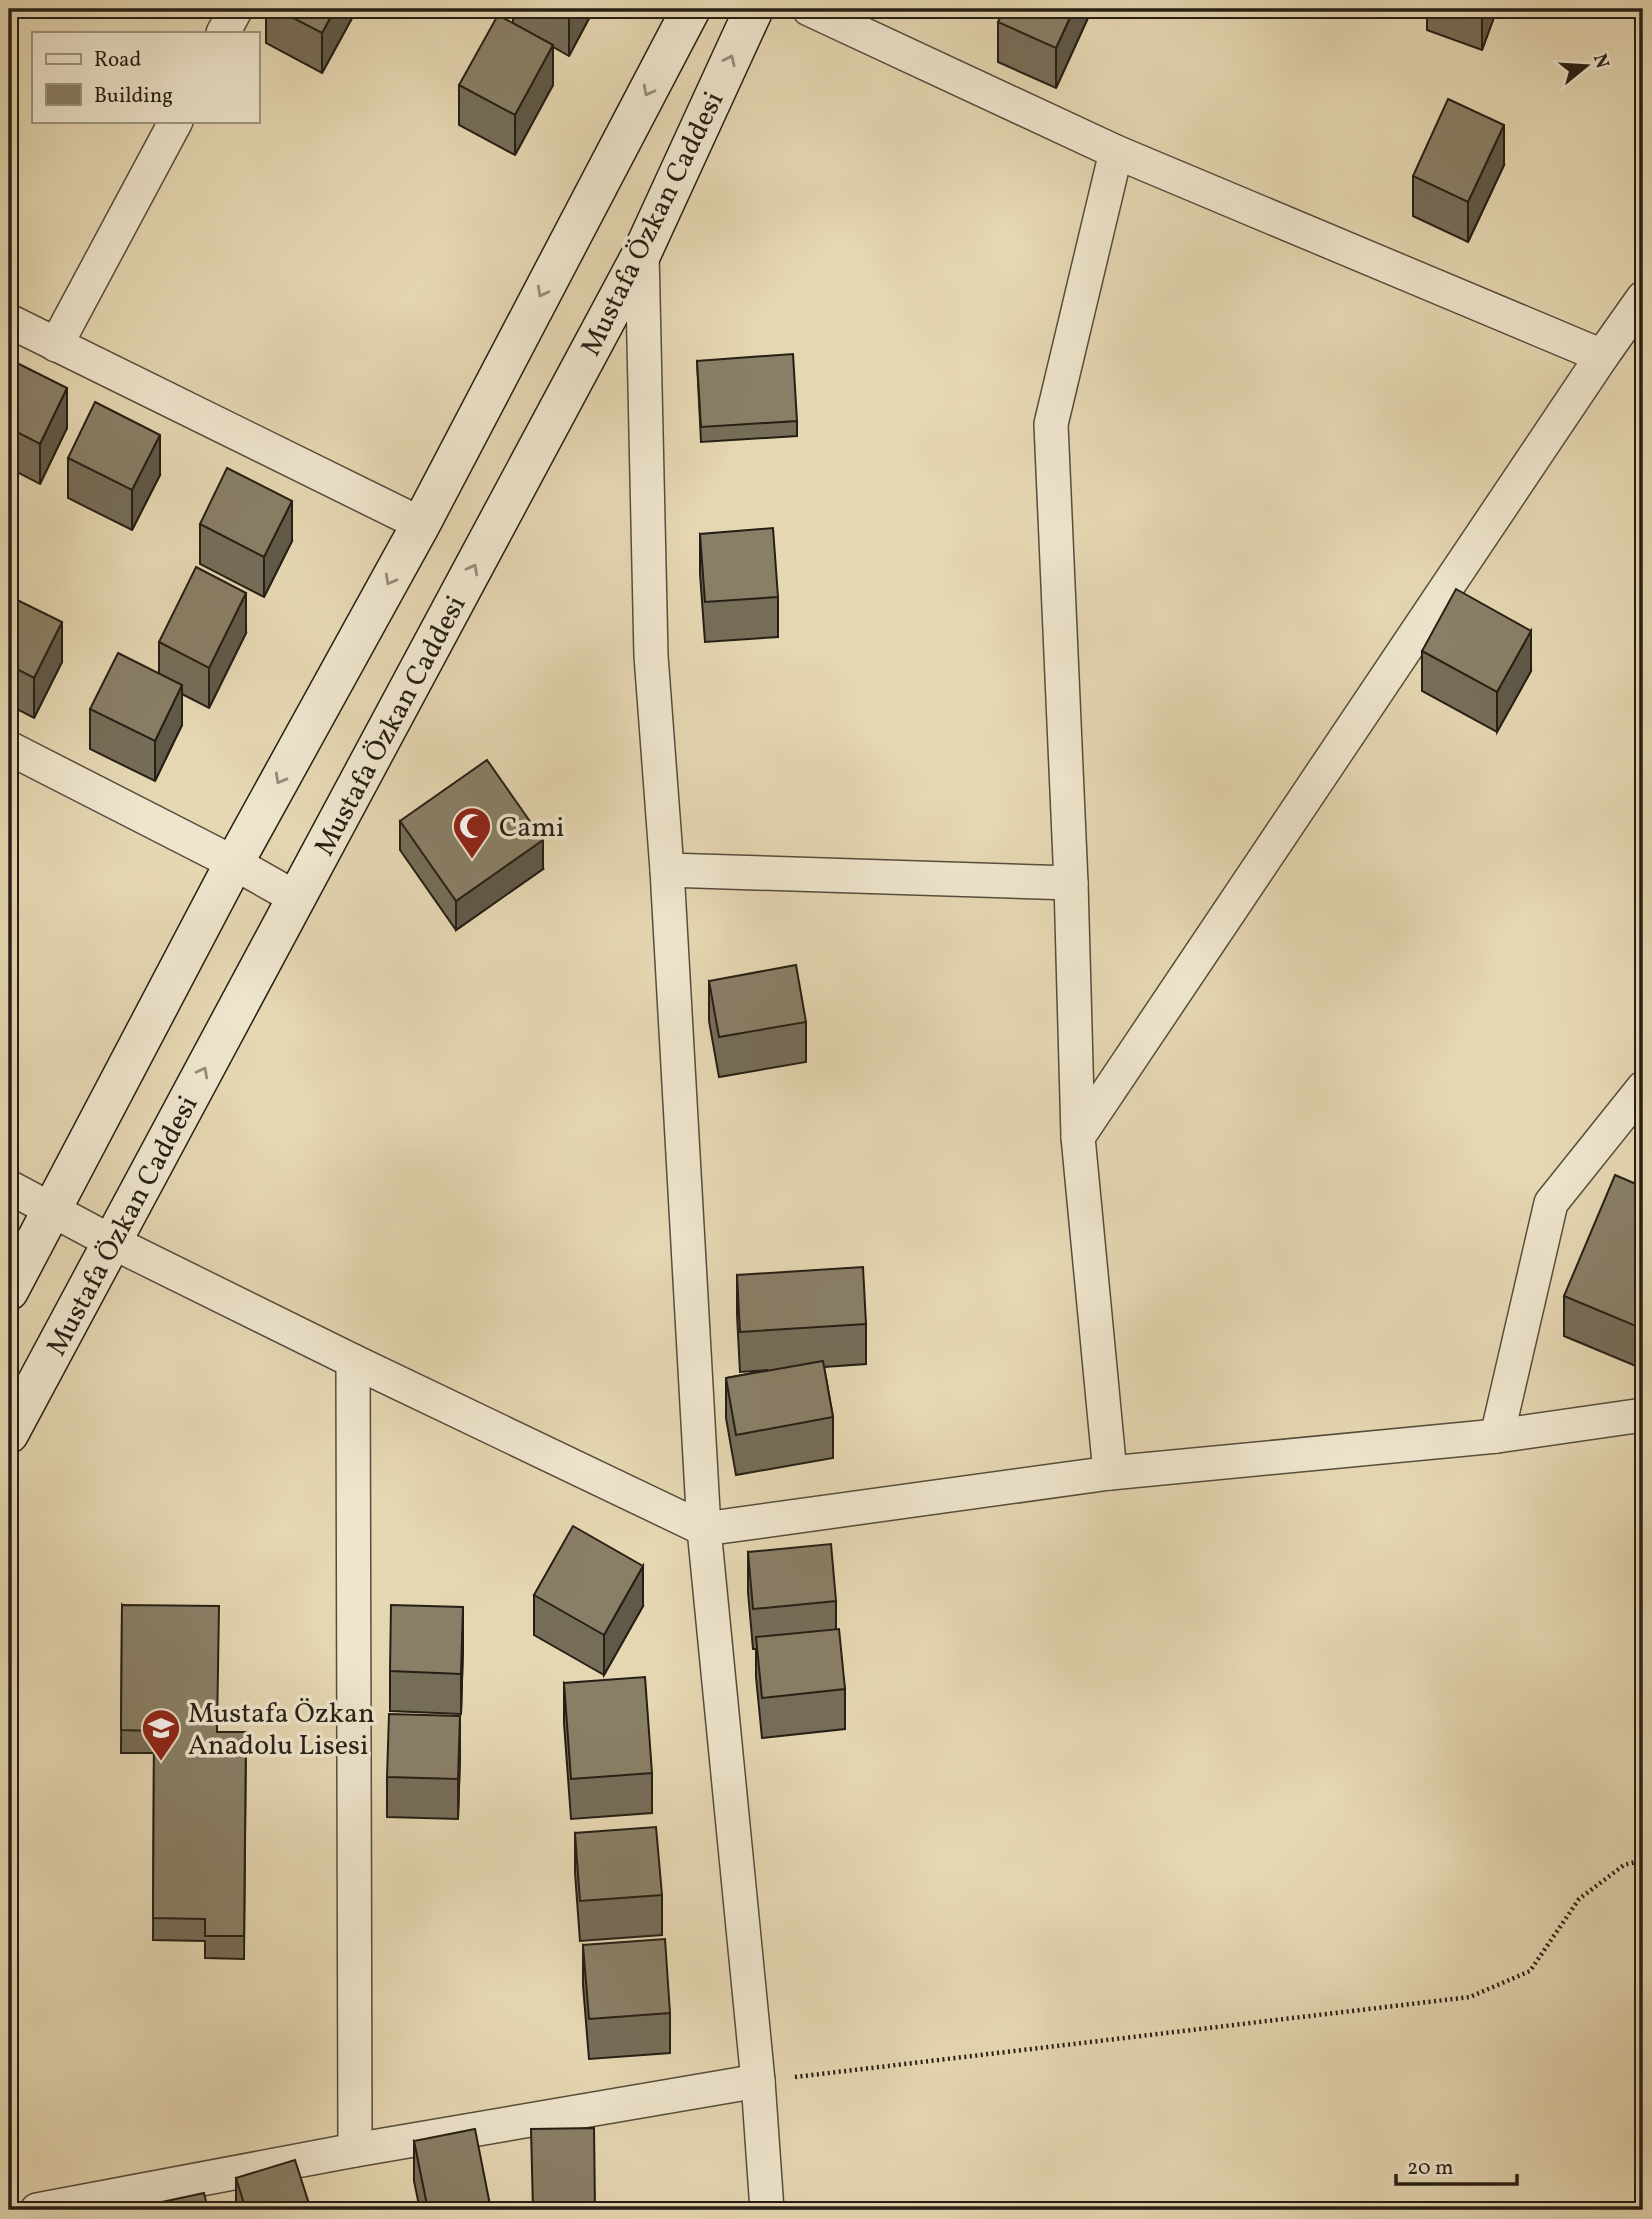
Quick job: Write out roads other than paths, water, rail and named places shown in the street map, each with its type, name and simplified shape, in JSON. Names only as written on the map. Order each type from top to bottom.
[{"type":"main road","points":[[9,1292],[234,863],[421,524],[691,9]]},
{"type":"main road","name":"Mustafa Özkan Caddesi","points":[[9,1434],[642,253],[754,9]]},
{"type":"street","points":[[224,32],[236,9]]},
{"type":"street","points":[[809,9],[1116,152],[1602,356]]},
{"type":"street","points":[[56,345],[175,122]]},
{"type":"street","points":[[1110,1473],[1078,1137],[1071,883],[1051,424],[1116,152]]},
{"type":"street","points":[[642,253],[651,656],[667,870],[704,1529],[758,2081],[767,2210]]},
{"type":"street","points":[[1078,1137],[1643,298]]},
{"type":"street","points":[[9,321],[421,524]]},
{"type":"street","points":[[9,748],[234,863],[296,898]]},
{"type":"street","points":[[667,870],[1071,883]]},
{"type":"street","points":[[1497,1436],[1551,1203],[1643,1088]]},
{"type":"street","points":[[9,1187],[112,1242],[353,1361],[704,1529],[1110,1473],[1497,1436],[1643,1415]]},
{"type":"street","points":[[353,1361],[355,2150]]},
{"type":"street","points":[[37,2210],[355,2150],[758,2081]]},
{"type":"place","name":"Cami","points":[[472,860]]},
{"type":"place","name":"Mustafa Özkan Anadolu Lisesi","points":[[161,1762]]}]
